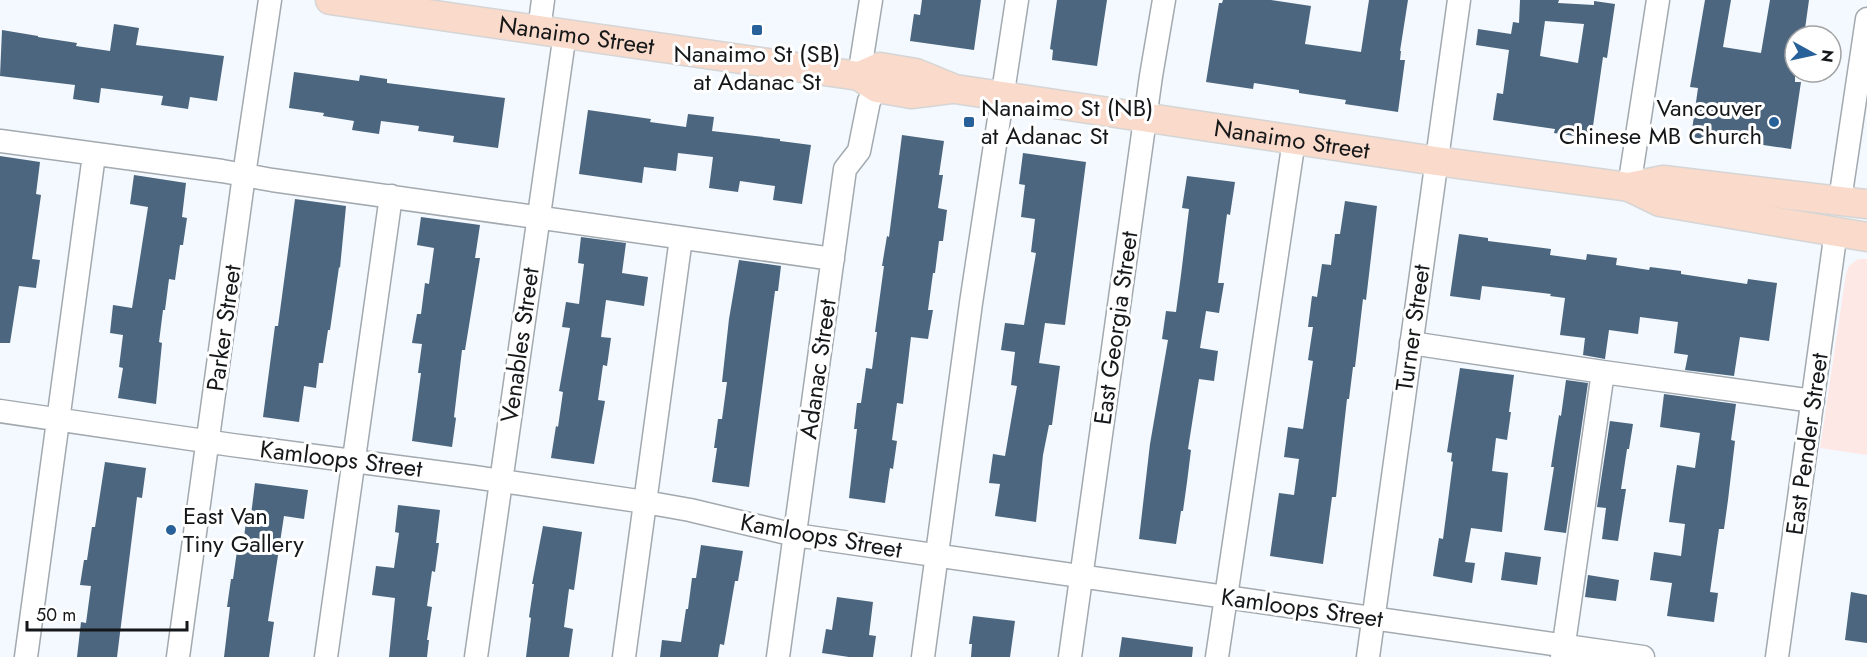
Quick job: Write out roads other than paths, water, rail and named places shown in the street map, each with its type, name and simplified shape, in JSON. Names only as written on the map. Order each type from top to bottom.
[{"type":"main road","name":"Nanaimo Street","points":[[330,0],[379,4],[868,82],[880,67],[916,73],[955,89],[1436,161],[1629,187],[1660,202],[1867,237]]},
{"type":"main road","name":"Nanaimo Street","points":[[1629,187],[1663,180],[1853,202]]},
{"type":"street","name":"Parker Street","points":[[178,657],[270,0]]},
{"type":"street","name":"Venables Street","points":[[476,657],[538,217],[552,31],[543,0]]},
{"type":"street","name":"Adanac Street","points":[[778,657],[845,169],[859,152],[869,101],[871,0]]},
{"type":"street","points":[[923,657],[971,303],[1017,0]]},
{"type":"street","name":"East Georgia Street","points":[[1070,657],[1145,118],[1164,0]]},
{"type":"street","name":"Turner Street","points":[[1368,657],[1459,0]]},
{"type":"street","points":[[1629,187],[1658,0]]},
{"type":"street","points":[[1853,202],[1867,19]]},
{"type":"street","points":[[1217,657],[1294,140]]},
{"type":"street","points":[[0,141],[833,259]]},
{"type":"street","points":[[26,657],[94,155]]},
{"type":"street","points":[[326,657],[391,196]]},
{"type":"street","name":"East Pender Street","points":[[1777,657],[1836,231]]},
{"type":"street","points":[[624,657],[681,238]]},
{"type":"street","points":[[1411,343],[1813,401]]},
{"type":"street","points":[[1563,651],[1603,372]]},
{"type":"street","name":"Kamloops Street","points":[[0,411],[645,502],[690,510],[795,535],[1373,618],[1563,651],[1643,657]]},
{"type":"place","name":"Nanaimo St (SB) at Adanac St","points":[[757,30]]},
{"type":"place","name":"Nanaimo St (NB) at Adanac St","points":[[969,122]]},
{"type":"place","name":"Vancouver Chinese MB Church","points":[[1774,122]]},
{"type":"place","name":"East Van Tiny Gallery","points":[[171,530]]}]
